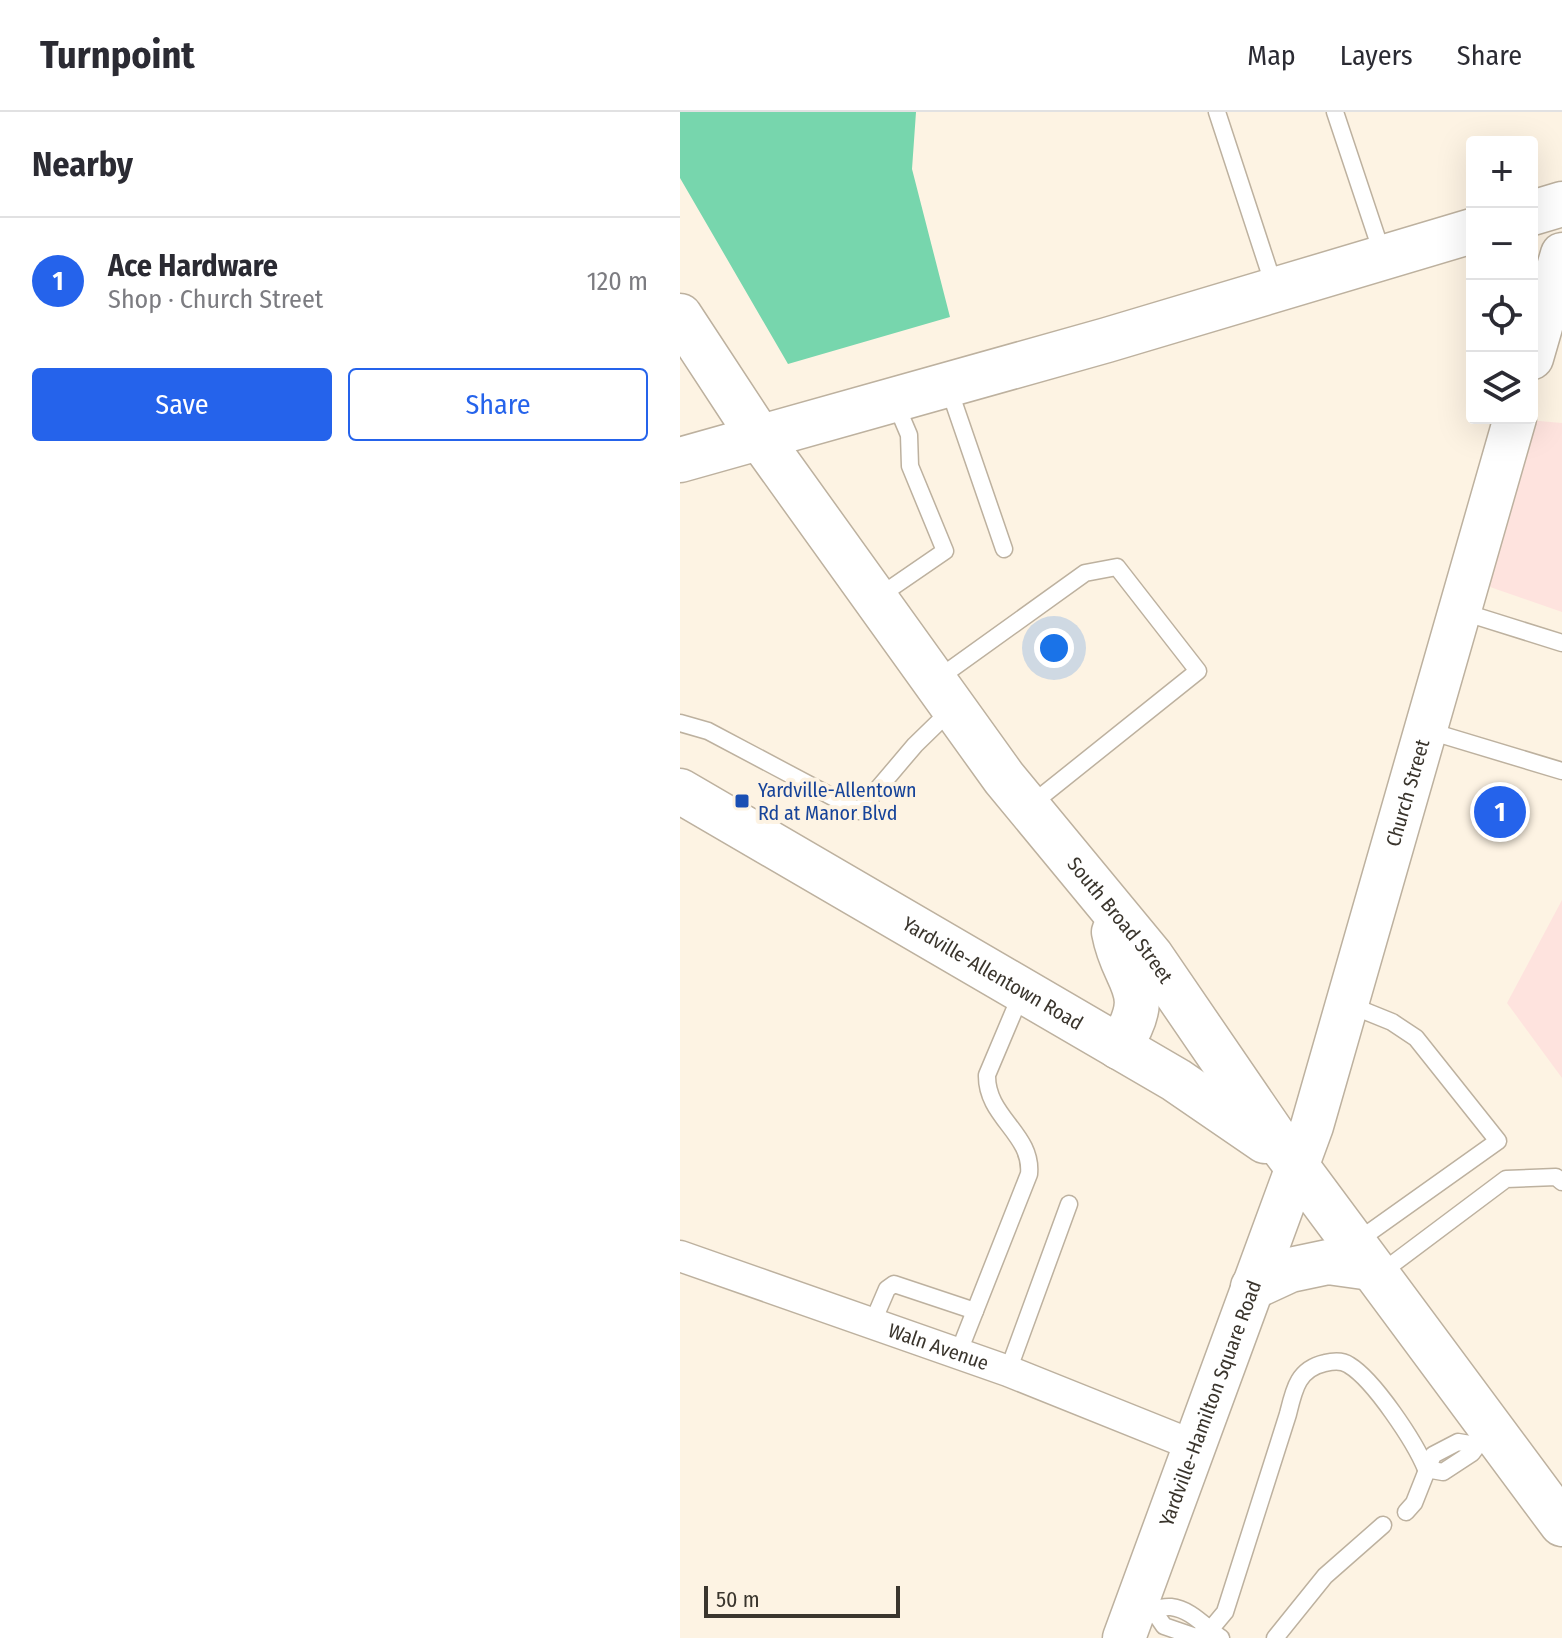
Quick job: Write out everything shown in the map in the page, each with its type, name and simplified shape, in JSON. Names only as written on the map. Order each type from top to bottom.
[{"type":"main road","points":[[1538,211],[1562,204]]},
{"type":"main road","points":[[680,460],[1276,291],[1466,233]]},
{"type":"main road","name":"South Broad Street","points":[[680,316],[760,438],[1026,808],[1151,956],[1367,1263],[1485,1439],[1562,1524]]},
{"type":"main road","name":"Yardville-Allentown Road","points":[[683,804],[1023,990],[1222,1109],[1298,1168]]},
{"type":"main road","points":[[1110,906],[1118,955],[1135,984],[1138,1006],[1132,1027],[1119,1047]]},
{"type":"main road","points":[[1253,1287],[1290,1270],[1328,1262],[1367,1263]]},
{"type":"street","points":[[1534,352],[1562,254]]},
{"type":"street","name":"Church Street","points":[[1298,1168],[1348,1004],[1513,424]]},
{"type":"street","name":"Yardville-Hamilton Square Road","points":[[1138,1618],[1195,1446],[1298,1168]]},
{"type":"street","name":"Waln Avenue","points":[[680,1256],[1008,1371],[1195,1446]]},
{"type":"lane","points":[[1217,112],[1276,291]]},
{"type":"lane","points":[[1335,112],[1384,258]]},
{"type":"lane","points":[[948,385],[1004,549]]},
{"type":"lane","points":[[876,598],[945,551],[910,466],[909,435],[894,400]]},
{"type":"lane","points":[[680,723],[708,731],[859,811],[915,745],[944,694],[1085,573],[1117,567],[1198,671],[1026,808]]},
{"type":"lane","points":[[1459,610],[1562,643]]},
{"type":"lane","points":[[1425,729],[1562,771]]},
{"type":"lane","points":[[958,1354],[1029,1174],[1031,1160],[1027,1150],[991,1101],[987,1089],[987,1075],[1023,990]]},
{"type":"lane","points":[[1348,1004],[1392,1022],[1416,1038],[1498,1141],[1367,1263]]},
{"type":"lane","points":[[1367,1263],[1506,1179],[1556,1177],[1562,1182]]},
{"type":"lane","points":[[1008,1371],[1069,1204]]},
{"type":"lane","points":[[872,1324],[887,1289],[894,1284],[975,1311]]},
{"type":"lane","points":[[1138,1618],[1172,1607],[1201,1621],[1215,1634],[1225,1612],[1294,1388],[1300,1376],[1313,1366],[1332,1361],[1347,1363],[1368,1381],[1419,1452],[1426,1469],[1414,1503],[1406,1512]]},
{"type":"lane","points":[[1426,1469],[1443,1472],[1472,1453],[1485,1439]]},
{"type":"lane","points":[[1275,1638],[1325,1576],[1383,1525]]},
{"type":"shaded area","points":[[1538,421],[1562,423],[1562,612],[1470,580],[1513,424],[1538,424]]},
{"type":"shaded area","points":[[1562,900],[1562,1078],[1507,1003]]},
{"type":"green space","points":[[680,112],[916,112],[912,169],[950,317],[788,364],[680,178]]},
{"type":"place","name":"Yardville-Allentown Rd at Manor Blvd","points":[[742,801]]},
{"type":"place","name":"Ace Hardware","points":[[1500,812]]}]
